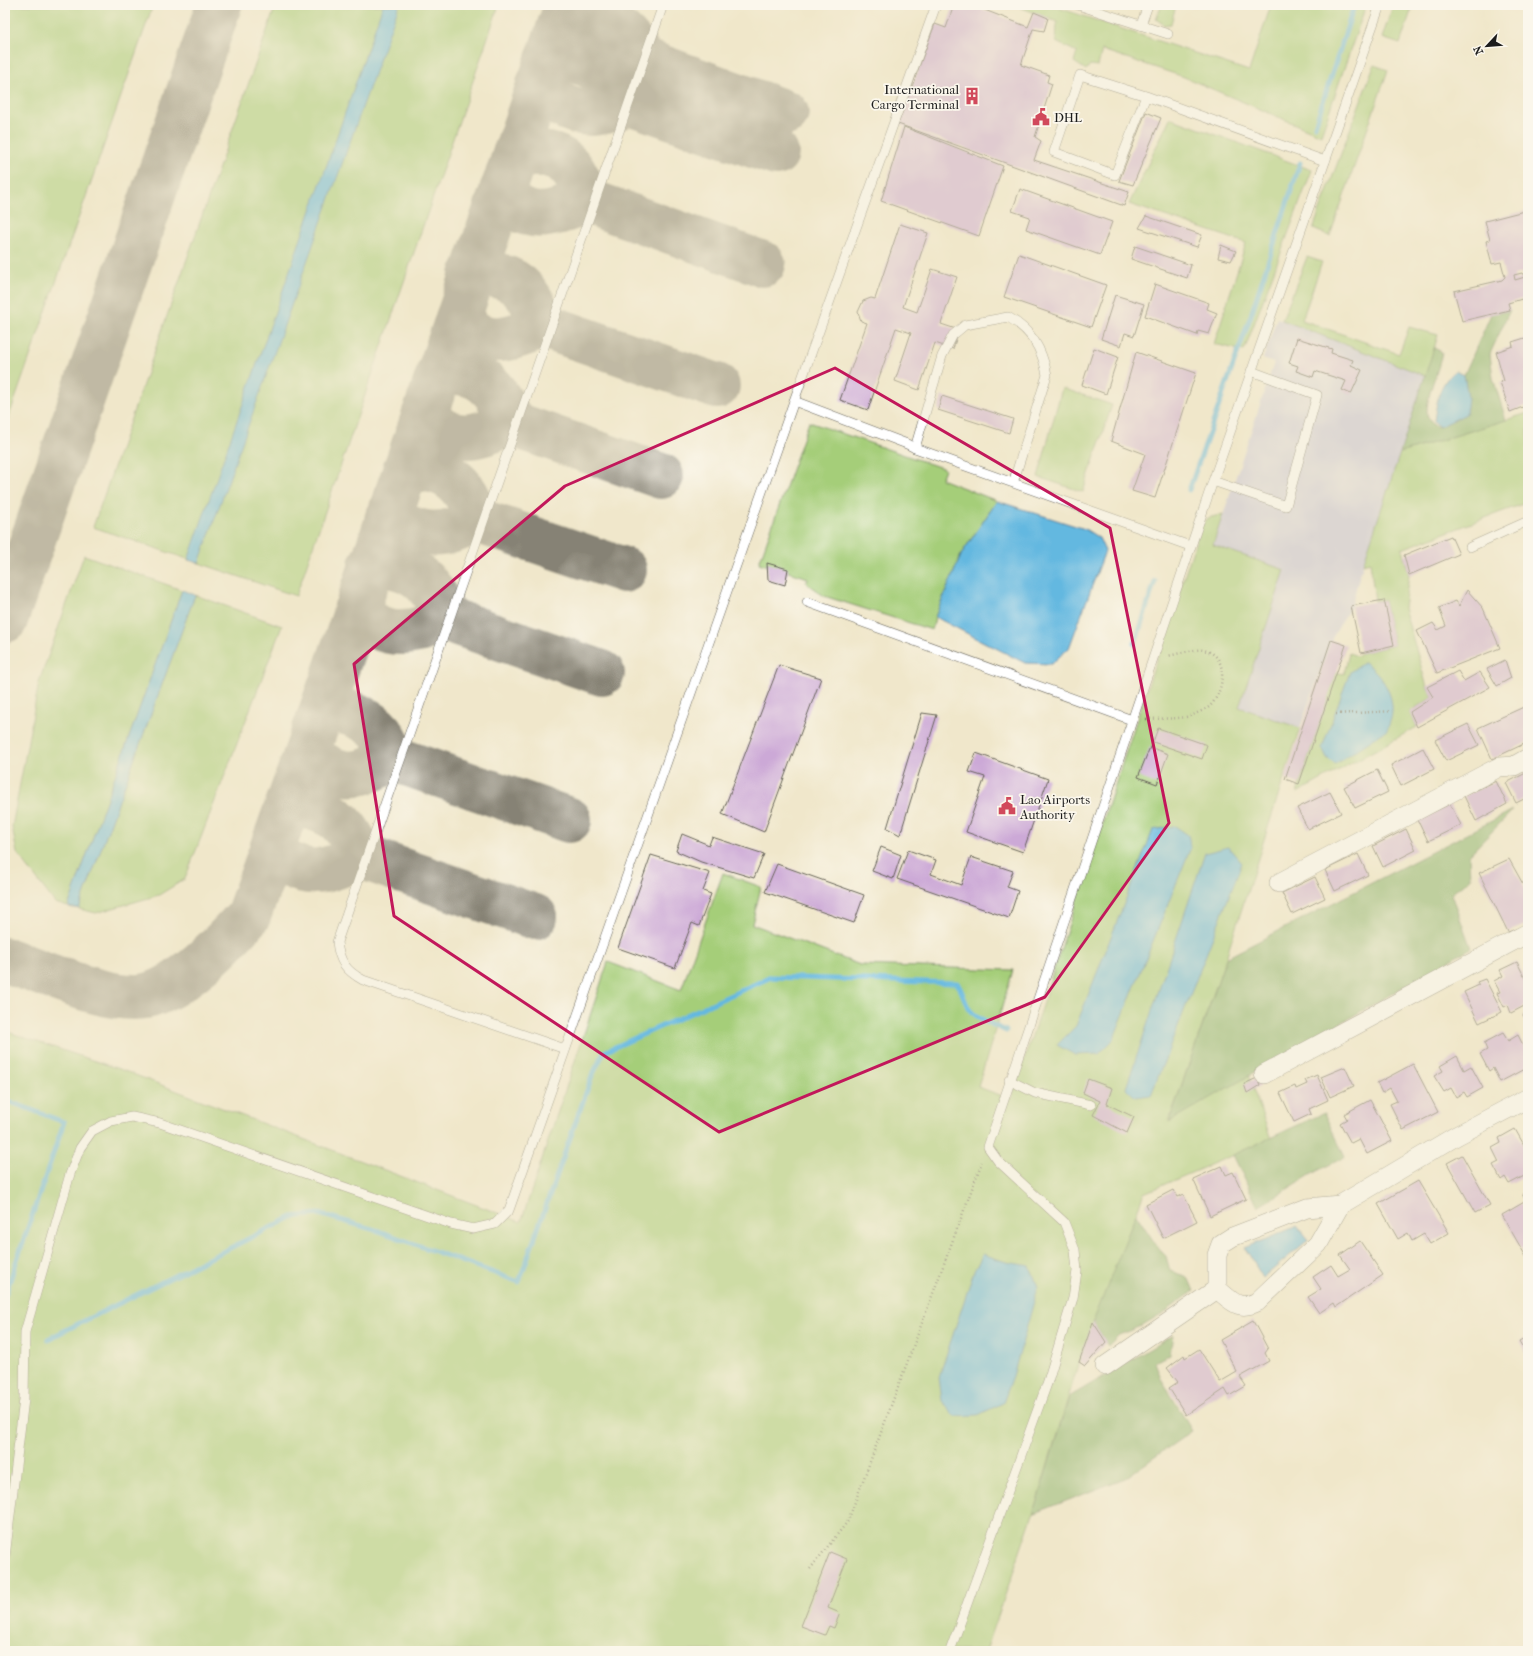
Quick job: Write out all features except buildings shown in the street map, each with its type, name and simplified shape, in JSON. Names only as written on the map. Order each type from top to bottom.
[{"type":"street","points":[[1279,883],[1499,767],[1514,766],[1528,758]]},
{"type":"street","points":[[1264,1074],[1528,933]]},
{"type":"street","points":[[1217,1289],[1217,1255],[1221,1244],[1232,1237],[1307,1208],[1340,1206],[1456,1136],[1528,1098]]},
{"type":"street","points":[[1217,1289],[1238,1306],[1247,1306],[1257,1302],[1318,1244],[1340,1206]]},
{"type":"street","points":[[1105,1366],[1217,1289]]},
{"type":"lane","points":[[566,1050],[363,980],[352,974],[344,966],[338,954],[337,942],[664,5]]},
{"type":"lane","points":[[5,1557],[24,1399],[25,1332],[70,1174],[80,1148],[92,1131],[111,1121],[132,1117],[160,1122],[451,1224],[473,1229],[495,1224],[509,1210],[794,401],[936,5]]},
{"type":"lane","points":[[1078,5],[1168,34]]},
{"type":"lane","points":[[1142,25],[1148,5]]},
{"type":"lane","points":[[950,1651],[1048,1380],[1073,1298],[1077,1271],[1075,1250],[1064,1222],[998,1161],[988,1146],[1190,546],[1380,5]]},
{"type":"lane","points":[[1146,96],[1115,175],[1054,152],[1080,75],[1146,96],[1325,160]]},
{"type":"lane","points":[[915,448],[942,356],[953,335],[965,325],[1008,316],[1026,329],[1035,340],[1044,359],[1046,374],[1014,483]]},
{"type":"lane","points":[[1213,481],[1286,506],[1317,395],[1251,371]]},
{"type":"lane","points":[[794,401],[915,448],[1190,546]]},
{"type":"lane","points":[[1470,547],[1528,521]]},
{"type":"lane","points":[[807,602],[1132,720]]},
{"type":"lane","points":[[1010,1080],[1035,1093],[1091,1105]]},
{"type":"path","points":[[1132,720],[1193,715],[1209,707],[1218,692],[1222,672],[1221,661],[1214,654],[1202,649],[1152,659]]},
{"type":"path","points":[[1336,714],[1392,710]]},
{"type":"path","points":[[810,1569],[848,1521],[988,1146]]},
{"type":"highlighted area","points":[[835,368],[1110,528],[1169,823],[1045,997],[719,1132],[394,916],[354,664],[565,486]]},
{"type":"shaded area","points":[[1277,318],[1426,376],[1363,564],[1351,606],[1331,640],[1300,728],[1239,707],[1285,570],[1213,545],[1274,363],[1263,359]]},
{"type":"green space","points":[[5,5],[153,5],[5,428]]},
{"type":"green space","points":[[276,5],[499,5],[296,596],[93,527]]},
{"type":"green space","points":[[1015,5],[1050,5],[1249,71],[1271,5],[1366,5],[1321,135],[1184,77],[1102,50],[1098,66],[1090,65],[1086,70],[1074,62],[1077,52],[1056,42],[1057,22]]},
{"type":"green space","points":[[1162,5],[1176,5],[1171,24],[1164,25],[1156,19]]},
{"type":"green space","points":[[1393,5],[1413,5],[1400,44],[1382,38]]},
{"type":"green space","points":[[1374,65],[1388,70],[1330,236],[1313,229]]},
{"type":"green space","points":[[1170,118],[1312,170],[1244,351],[1214,344],[1246,243],[1129,204]]},
{"type":"green space","points":[[1307,257],[1322,262],[1302,320],[1399,354],[1409,327],[1438,335],[1426,376],[1282,320]]},
{"type":"green space","points":[[1510,310],[1490,354],[1493,378],[1506,420],[1400,453],[1434,348],[1442,352],[1428,399],[1427,414],[1433,425],[1439,427],[1466,414],[1468,397],[1464,375],[1491,314]]},
{"type":"green space","points":[[1062,388],[1112,405],[1083,492],[1038,477]]},
{"type":"green space","points":[[1528,413],[1528,502],[1402,549],[1409,575],[1404,608],[1427,687],[1433,697],[1410,711],[1417,727],[1297,793],[1335,672],[1344,674],[1349,653],[1357,656],[1361,653],[1394,645],[1384,600],[1375,601],[1370,562],[1363,564],[1400,453]]},
{"type":"green space","points":[[809,422],[945,469],[941,479],[997,501],[962,553],[935,617],[932,630],[824,596],[806,583],[808,578],[759,563]]},
{"type":"green space","points":[[1223,514],[1213,545],[1285,570],[1239,707],[1300,728],[1226,958],[1169,1121],[1248,1075],[1271,1139],[1144,1193],[1079,1362],[1033,1514],[986,1651],[5,1651],[5,1031],[122,1070],[521,1222],[608,962],[681,990],[723,873],[761,887],[752,924],[860,965],[1013,970],[978,1087],[1011,1099],[1201,526],[1208,518]]},
{"type":"green space","points":[[84,555],[182,590],[68,907],[55,903],[17,853],[12,827],[39,682]]},
{"type":"green space","points":[[195,595],[282,626],[185,879],[159,895],[96,913],[79,909]]},
{"type":"green space","points":[[1513,810],[1469,855],[1470,879],[1451,894],[1471,948],[1169,1122],[1226,958]]},
{"type":"green space","points":[[1324,1113],[1345,1157],[1317,1171],[1258,1207],[1233,1155]]},
{"type":"green space","points":[[1136,1214],[1158,1248],[1166,1256],[1170,1271],[1188,1277],[1194,1291],[1168,1310],[1141,1326],[1119,1335],[1108,1346],[1093,1322]]},
{"type":"green space","points":[[1173,1335],[1170,1354],[1155,1362],[1161,1378],[1192,1431],[1125,1478],[1033,1514],[1069,1397]]},
{"type":"water","points":[[383,5],[399,5],[199,563],[188,560]]},
{"type":"water","points":[[1456,370],[1464,375],[1468,397],[1466,414],[1439,427],[1434,421],[1440,392],[1446,380]]},
{"type":"water","points":[[997,501],[1085,529],[1099,538],[1105,551],[1069,648],[1051,664],[1025,663],[935,617],[962,553]]},
{"type":"water","points":[[182,590],[195,595],[79,909],[68,907]]},
{"type":"water","points":[[1364,662],[1375,671],[1388,690],[1392,705],[1391,719],[1387,730],[1335,764],[1327,758],[1322,748],[1350,672]]},
{"type":"water","points":[[1175,826],[1188,835],[1191,847],[1113,1040],[1099,1054],[1075,1055],[1057,1045],[1076,1026],[1153,830]]},
{"type":"water","points":[[1228,847],[1242,863],[1151,1095],[1135,1097],[1126,1088],[1205,853]]},
{"type":"water","points":[[1297,1226],[1308,1240],[1263,1278],[1245,1248]]},
{"type":"water","points":[[983,1254],[1006,1262],[1030,1266],[1038,1287],[1013,1376],[1003,1403],[978,1415],[954,1416],[942,1401],[939,1377],[974,1271]]},
{"type":"waterway","points":[[1315,126],[1354,6]]},
{"type":"waterway","points":[[1189,490],[1251,315],[1300,163]]},
{"type":"waterway","points":[[1135,644],[1155,581]]},
{"type":"waterway","points":[[48,1339],[292,1217],[319,1214],[379,1231],[519,1282],[592,1076],[604,1052],[771,977],[957,983],[967,1006],[972,1012],[986,1022],[1006,1031]]},
{"type":"waterway","points":[[5,1100],[64,1122],[5,1295]]},
{"type":"taxiway","points":[[5,620],[219,5]]},
{"type":"taxiway","points":[[5,960],[56,979],[95,991],[131,997],[146,996],[159,992],[187,974],[215,951],[248,916],[322,710],[567,5]]},
{"type":"taxiway","points":[[561,23],[587,21],[609,26],[627,38],[641,60],[786,113]]},
{"type":"taxiway","points":[[546,66],[560,61],[570,60],[588,65],[596,69],[611,81],[629,102],[776,153]]},
{"type":"taxiway","points":[[539,84],[560,104],[586,113],[603,112],[629,102]]},
{"type":"taxiway","points":[[514,156],[529,154],[553,156],[562,160],[576,175],[587,201],[763,264]]},
{"type":"taxiway","points":[[502,190],[510,202],[519,209],[540,215],[563,210],[587,201]]},
{"type":"taxiway","points":[[472,275],[487,274],[499,276],[509,279],[518,285],[532,302],[544,326],[717,386]]},
{"type":"taxiway","points":[[458,318],[477,335],[496,339],[504,339],[521,335],[544,326]]},
{"type":"taxiway","points":[[424,416],[435,426],[445,432],[465,436],[486,432],[510,423],[499,399],[485,382],[465,373],[439,373]]},
{"type":"taxiway","points":[[510,423],[661,476]]},
{"type":"taxiway","points":[[405,470],[431,470],[452,478],[467,496],[476,520],[624,570]]},
{"type":"taxiway","points":[[387,520],[411,529],[432,534],[452,531],[476,520]]},
{"type":"taxiway","points":[[371,565],[397,567],[418,576],[433,593],[443,618],[602,673]]},
{"type":"taxiway","points":[[356,610],[372,625],[383,629],[401,632],[419,630],[428,627],[443,618]]},
{"type":"taxiway","points":[[322,710],[346,712],[367,721],[383,736],[389,746],[392,758],[569,820]]},
{"type":"taxiway","points":[[307,753],[328,768],[348,774],[369,770],[392,758]]},
{"type":"taxiway","points":[[288,805],[314,808],[334,817],[349,833],[360,856],[535,917]]},
{"type":"taxiway","points":[[272,851],[283,861],[293,867],[314,871],[336,867],[360,856]]},
{"type":"place","name":"International Cargo Terminal","points":[[972,96]]},
{"type":"place","name":"DHL","points":[[1041,117]]},
{"type":"place","name":"Lao Airports Authority","points":[[1007,806]]}]
